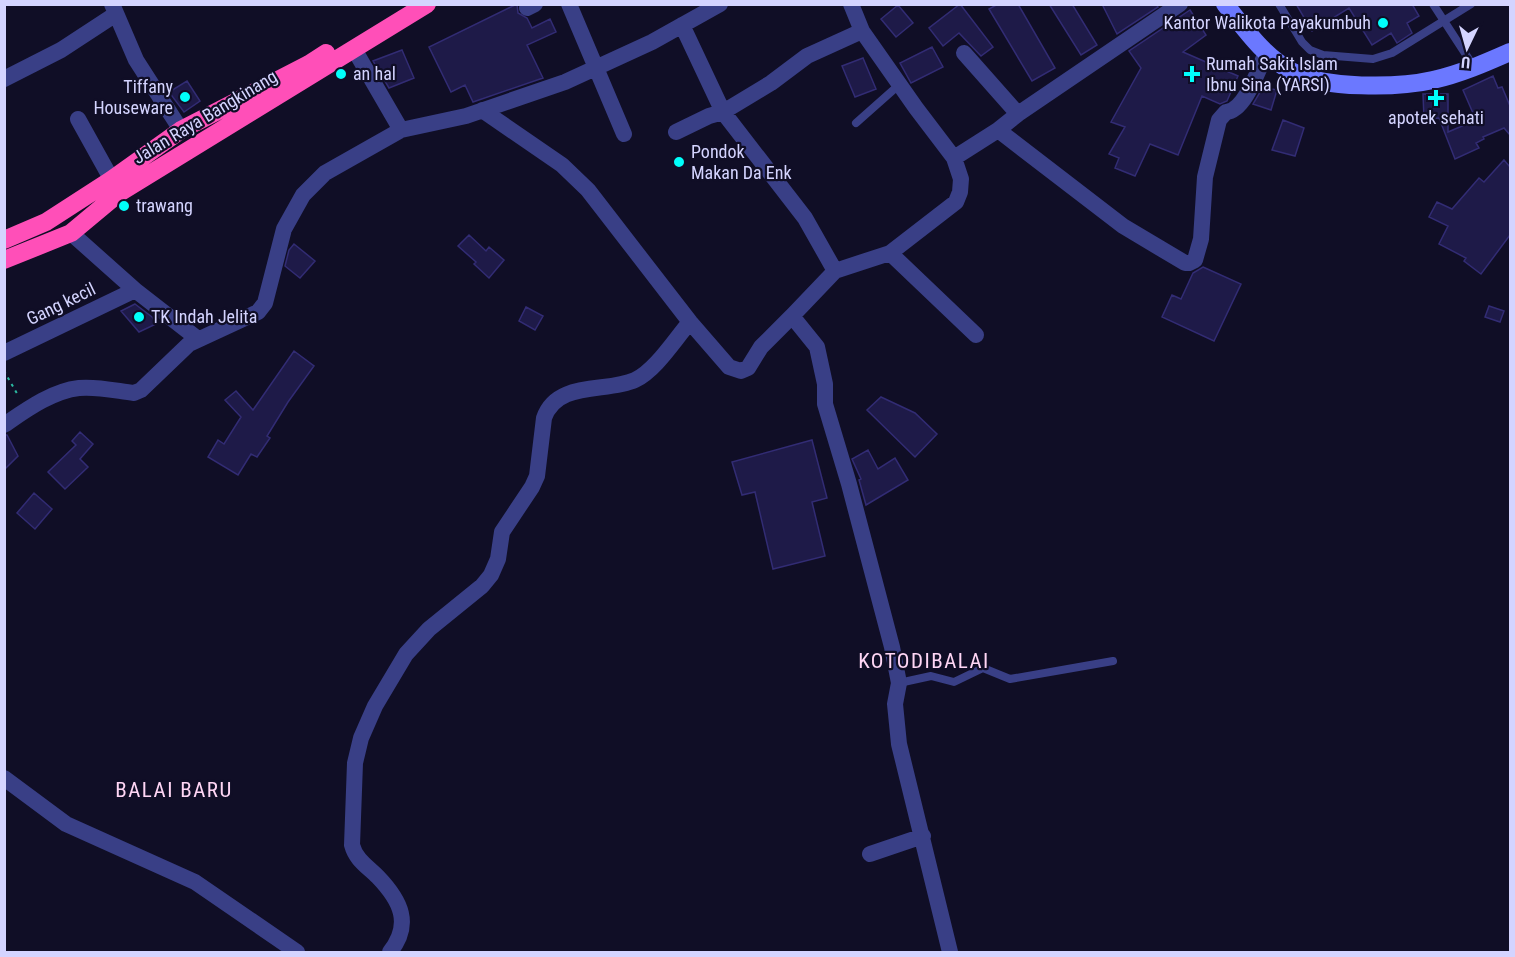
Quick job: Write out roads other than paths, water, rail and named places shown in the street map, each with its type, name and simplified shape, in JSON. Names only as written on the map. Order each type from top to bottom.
[{"type":"highway","name":"Jalan Raya Bangkinang","points":[[4,240],[46,222],[115,187],[313,69],[362,29],[406,4]]},
{"type":"highway","name":"Jalan Raya Bangkinang","points":[[4,260],[71,233],[115,187],[181,130],[354,49],[427,4]]},
{"type":"main road","points":[[1225,4],[1266,53],[1293,72],[1315,80],[1385,85],[1431,80],[1474,68],[1510,52]]},
{"type":"street","points":[[570,4],[624,134]]},
{"type":"street","points":[[4,425],[59,393],[81,388],[134,393],[141,390],[189,344],[258,312],[265,303],[284,229],[303,195],[325,172],[401,130],[466,116],[565,82],[652,42],[720,4]]},
{"type":"street","points":[[482,110],[562,165],[588,190],[690,322],[729,367],[741,371],[748,368],[761,347],[835,271],[890,253],[956,202],[960,192],[961,179],[954,158],[862,31],[851,4]]},
{"type":"street","points":[[954,158],[1180,4]]},
{"type":"street","points":[[4,79],[61,50],[114,9],[136,60],[181,130]]},
{"type":"street","points":[[682,25],[723,112],[805,218],[835,271]]},
{"type":"street","points":[[676,132],[709,116],[723,112],[771,84],[807,56],[862,31]]},
{"type":"street","points":[[354,49],[401,130]]},
{"type":"street","points":[[964,53],[1018,114]]},
{"type":"street","points":[[998,130],[1123,226],[1185,263],[1189,263],[1196,260],[1201,239],[1205,177],[1219,120],[1226,112],[1233,112],[1241,105],[1266,53]]},
{"type":"street","points":[[78,119],[115,187]]},
{"type":"street","points":[[71,233],[135,290],[198,339]]},
{"type":"street","points":[[890,253],[976,335]]},
{"type":"street","name":"Gang kecil","points":[[4,353],[135,290]]},
{"type":"street","points":[[792,316],[816,347],[825,384],[825,404],[849,484],[892,647],[899,683],[895,704],[899,744],[950,952]]},
{"type":"street","points":[[390,952],[398,942],[402,931],[399,904],[379,878],[355,856],[352,845],[355,763],[361,738],[375,706],[406,654],[429,629],[482,586],[491,575],[498,559],[502,532],[532,488],[537,476],[547,410],[557,400],[572,393],[620,384],[634,380],[648,372],[690,322]]},
{"type":"street","points":[[4,778],[66,824],[195,882],[297,952]]},
{"type":"street","points":[[870,854],[923,836]]},
{"type":"lane","points":[[1279,4],[1302,42],[1310,50],[1323,56],[1373,59],[1392,53],[1471,4]]},
{"type":"lane","points":[[1433,4],[1474,68]]},
{"type":"lane","points":[[856,123],[900,84]]},
{"type":"lane","points":[[899,683],[932,676],[954,682],[983,668],[1010,679],[1113,661]]},
{"type":"place","name":"Kantor Walikota Payakumbuh","points":[[1383,23]]},
{"type":"place","name":"an hal","points":[[341,74]]},
{"type":"place","name":"Rumah Sakit Islam Ibnu Sina (YARSI)","points":[[1192,74]]},
{"type":"place","name":"Tiffany Houseware","points":[[185,97]]},
{"type":"place","name":"apotek sehati","points":[[1436,98]]},
{"type":"place","name":"Pondok Makan Da Enk","points":[[679,162]]},
{"type":"place","name":"trawang","points":[[124,206]]},
{"type":"place","name":"TK Indah Jelita","points":[[139,317]]},
{"type":"district","name":"KOTODIBALAI","points":[[924,661]]},
{"type":"district","name":"BALAI BARU","points":[[174,790]]}]
